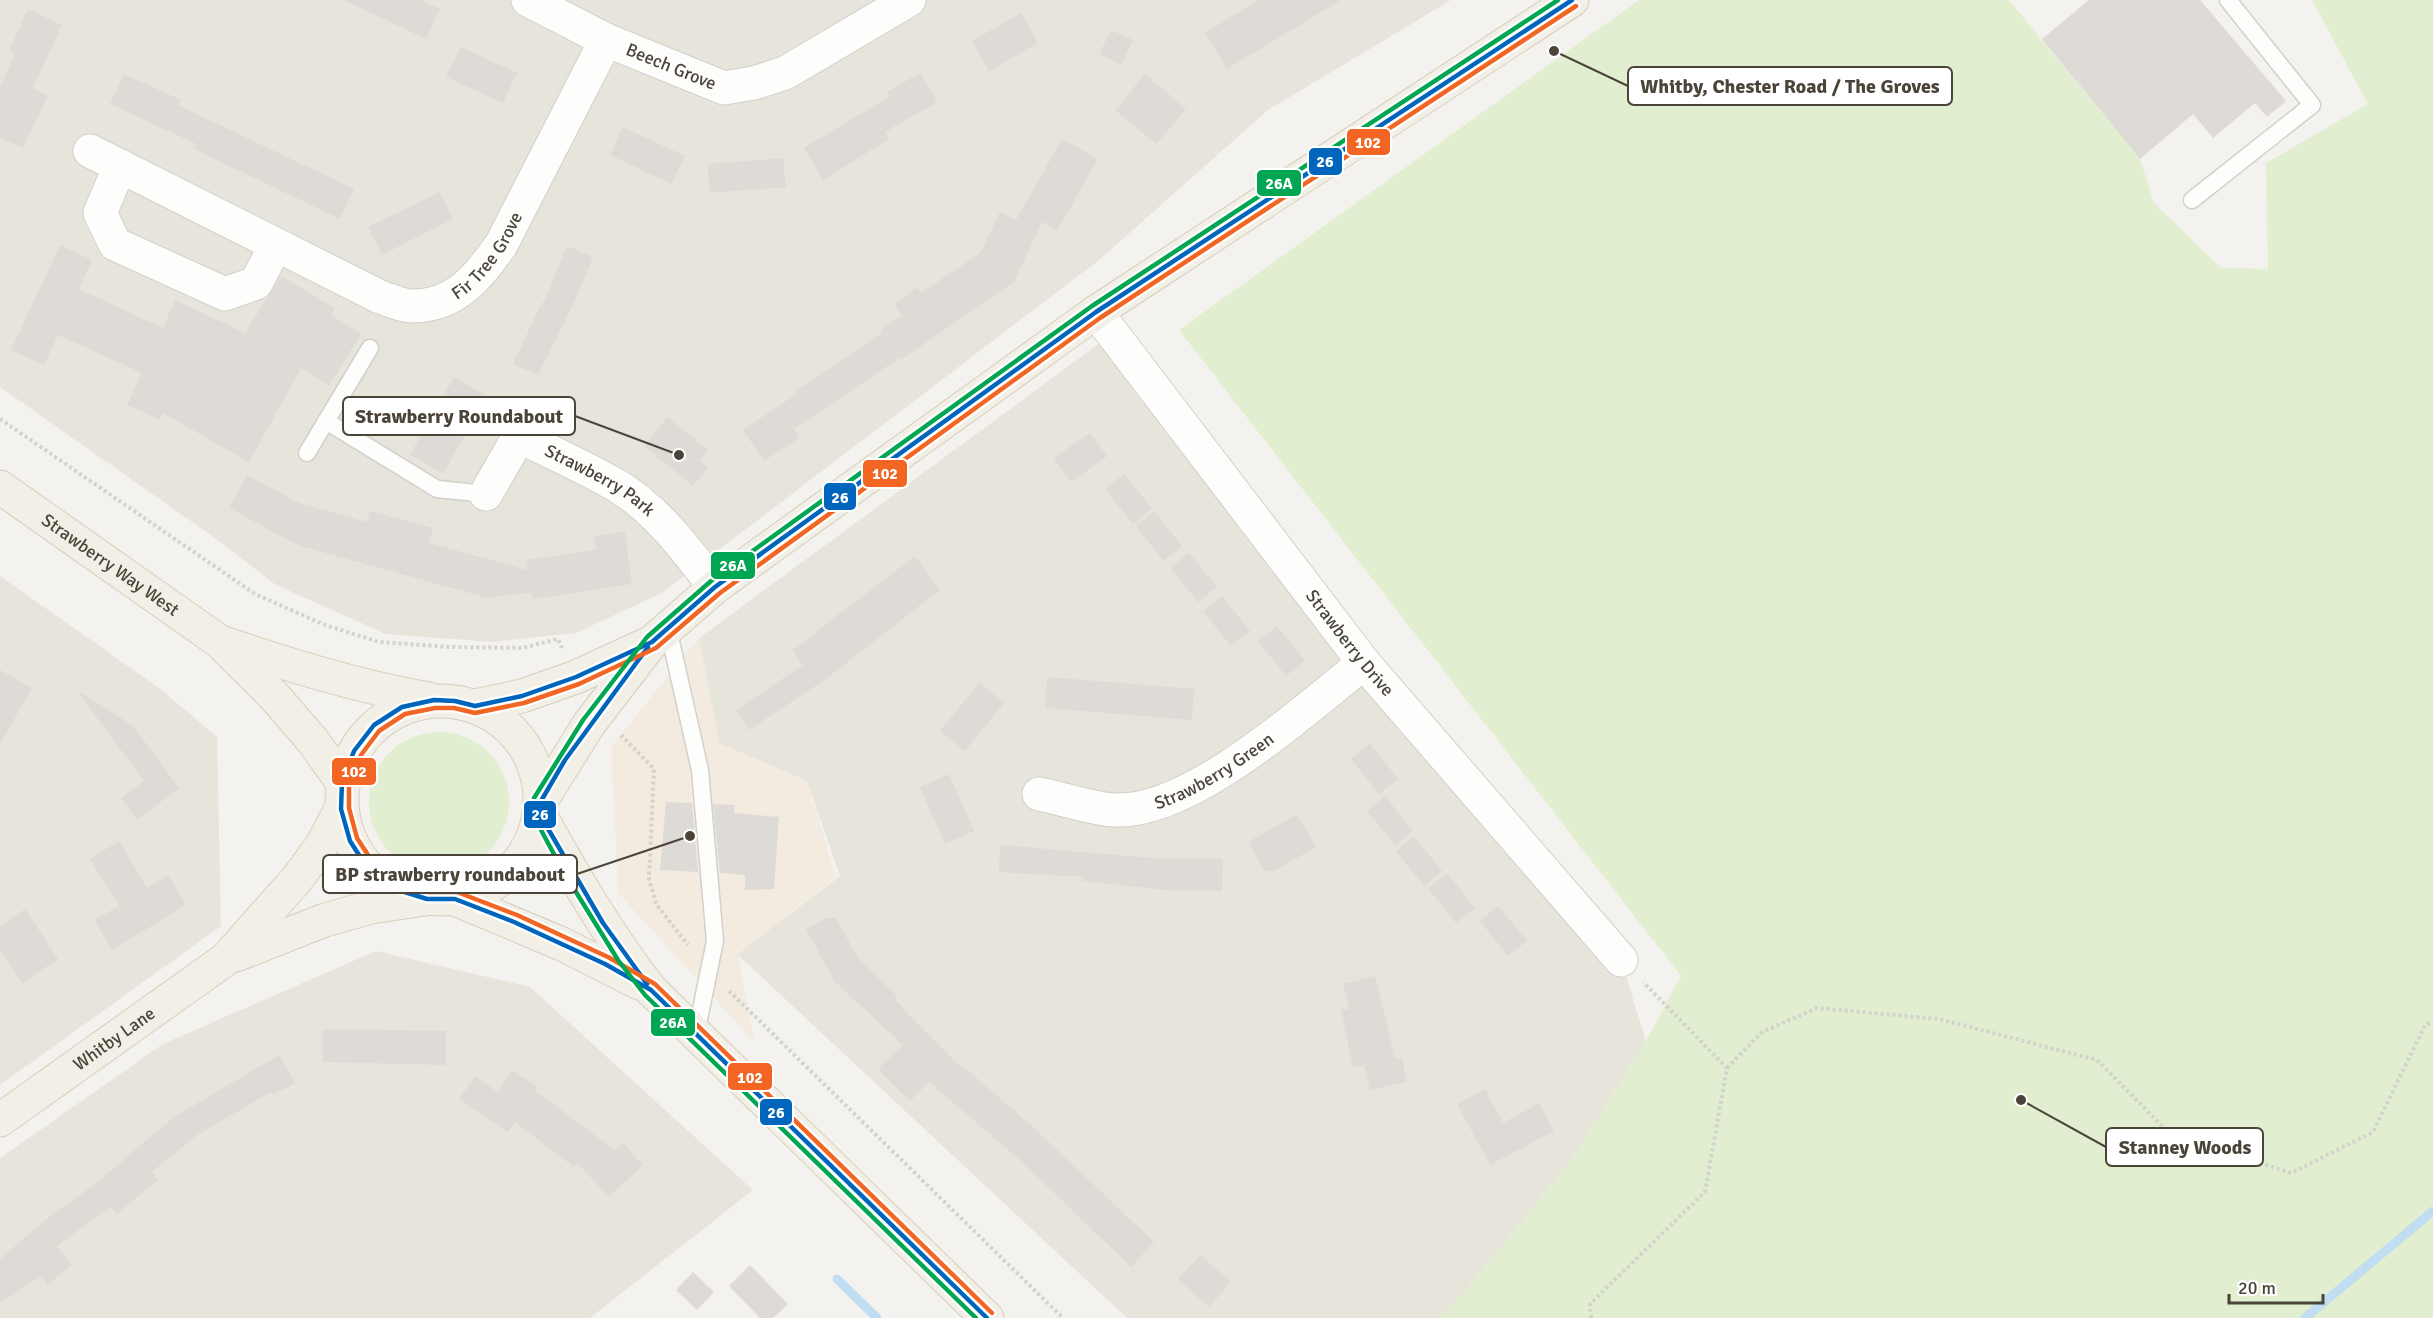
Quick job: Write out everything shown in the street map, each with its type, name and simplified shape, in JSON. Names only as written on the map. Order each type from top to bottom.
[{"type":"main road","points":[[441,899],[485,890],[511,871],[530,845],[540,808],[589,724],[660,635],[716,587],[1096,312],[1572,0]]},
{"type":"main road","name":"Strawberry Way West","points":[[0,488],[220,642],[274,696],[313,741],[342,795]]},
{"type":"main road","points":[[475,706],[522,696],[576,677],[660,635]]},
{"type":"main road","name":"Strawberry Way West","points":[[220,642],[286,665],[377,690],[434,700]]},
{"type":"main road","points":[[651,990],[562,944],[441,899],[395,889],[368,868],[350,841],[342,795],[354,751],[374,725],[402,707],[434,700],[455,700],[475,706],[502,720],[524,743],[537,771],[540,808],[597,913],[624,956],[651,990],[754,1088],[987,1318]]},
{"type":"main road","name":"Whitby Lane","points":[[0,1120],[226,959],[297,879],[321,845],[342,795]]},
{"type":"main road","name":"Whitby Lane","points":[[226,959],[325,920],[371,907],[441,899]]},
{"type":"street","name":"Beech Grove","points":[[528,0],[606,40],[724,88],[754,83],[785,73],[909,0]]},
{"type":"street","name":"Fir Tree Grove","points":[[90,151],[380,297],[411,306],[435,303],[459,293],[480,275],[501,245],[606,40]]},
{"type":"street","points":[[120,166],[100,213],[116,244],[225,294],[256,283],[276,245]]},
{"type":"street","name":"Strawberry Drive","points":[[1096,312],[1364,663],[1621,960]]},
{"type":"street","name":"Strawberry Park","points":[[486,494],[519,436],[620,487],[651,512],[716,587]]},
{"type":"street","name":"Strawberry Green","points":[[1040,794],[1116,810],[1152,805],[1201,784],[1242,758],[1364,663]]},
{"type":"lane","points":[[2192,200],[2312,105],[2228,0]]},
{"type":"lane","points":[[307,453],[370,348]]},
{"type":"lane","points":[[326,421],[437,489],[486,494]]},
{"type":"lane","points":[[660,635],[700,770],[715,941],[696,1034]]},
{"type":"path","points":[[1621,960],[1727,1068]]},
{"type":"path","points":[[1591,1318],[1590,1304],[1705,1192],[1727,1068],[1762,1032],[1817,1008],[1939,1019],[2097,1060],[2170,1134],[2291,1173],[2373,1132],[2425,1025],[2433,1022]]},
{"type":"shaded area","points":[[0,0],[1451,0],[1268,110],[1099,260],[662,593],[576,633],[493,642],[386,634],[276,585],[212,536],[0,387]]},
{"type":"shaded area","points":[[1123,326],[1374,656],[1621,960],[1646,1041],[1573,1158],[1466,1290],[1439,1318],[1127,1318],[737,954],[840,876],[807,781],[719,743],[699,638]]},
{"type":"shaded area","points":[[0,576],[159,688],[217,737],[221,926],[0,1085]]},
{"type":"shaded area","points":[[699,638],[719,743],[807,781],[836,877],[738,954],[754,1042],[618,893],[611,747]]},
{"type":"shaded area","points":[[376,951],[530,987],[753,1190],[590,1318],[0,1318],[0,1158],[163,1044]]},
{"type":"green space","points":[[1639,0],[2009,0],[2140,159],[2154,203],[2221,268],[2268,269],[2266,163],[2368,104],[2312,0],[2433,0],[2433,1318],[1439,1318],[1466,1290],[1573,1158],[1646,1041],[1681,976],[1179,330]]},
{"type":"green space","points":[[439,732],[466,737],[488,753],[504,775],[509,802],[504,829],[488,851],[466,867],[439,872],[412,867],[390,851],[374,829],[369,802],[374,775],[390,753],[412,737]]},
{"type":"building","points":[[344,0],[421,0],[440,9],[426,39]]},
{"type":"building","points":[[1258,0],[1341,0],[1227,69],[1205,33]]},
{"type":"building","points":[[2089,0],[2200,0],[2286,101],[2267,117],[2255,103],[2213,138],[2193,114],[2140,159],[2042,39]]},
{"type":"building","points":[[28,9],[62,25],[33,88],[48,96],[23,148],[0,138],[0,87],[15,54],[9,51]]},
{"type":"building","points":[[1021,13],[1038,43],[989,71],[972,41]]},
{"type":"building","points":[[1111,30],[1133,40],[1121,65],[1099,54]]},
{"type":"building","points":[[461,47],[517,73],[503,103],[446,77]]},
{"type":"building","points":[[920,73],[937,102],[885,132],[889,139],[823,180],[804,148],[890,96],[887,92]]},
{"type":"building","points":[[124,74],[181,100],[178,105],[354,189],[340,219],[194,149],[196,144],[110,104]]},
{"type":"building","points":[[1145,74],[1186,109],[1156,144],[1115,110]]},
{"type":"building","points":[[623,127],[685,156],[671,184],[610,155]]},
{"type":"building","points":[[1062,139],[1098,159],[1057,231],[1042,222],[1014,282],[794,429],[799,438],[764,461],[743,430],[883,332],[881,329],[902,315],[894,304],[918,287],[921,293],[980,253],[1000,212],[1016,220]]},
{"type":"building","points":[[783,158],[786,187],[710,193],[707,164]]},
{"type":"building","points":[[439,192],[453,219],[382,255],[368,227]]},
{"type":"building","points":[[60,245],[92,260],[79,289],[163,328],[175,300],[245,333],[281,276],[335,308],[331,315],[361,334],[329,386],[301,368],[249,462],[163,413],[160,420],[127,405],[142,373],[58,335],[44,365],[11,350]]},
{"type":"building","points":[[567,246],[593,257],[579,292],[538,375],[513,364],[542,302],[544,303]]},
{"type":"building","points":[[454,377],[487,396],[443,474],[410,455]]},
{"type":"building","points":[[668,417],[708,450],[699,461],[708,468],[693,486],[644,446]]},
{"type":"building","points":[[1090,433],[1107,456],[1071,482],[1054,458]]},
{"type":"building","points":[[1124,474],[1152,508],[1133,524],[1105,489]]},
{"type":"building","points":[[247,475],[299,503],[367,522],[370,511],[433,528],[429,543],[528,570],[526,560],[596,550],[594,536],[625,531],[632,584],[533,599],[532,592],[488,598],[300,546],[229,508]]},
{"type":"building","points":[[1154,511],[1182,546],[1164,561],[1136,526]]},
{"type":"building","points":[[1189,553],[1217,587],[1198,602],[1170,568]]},
{"type":"building","points":[[915,556],[940,590],[826,679],[749,730],[736,710],[803,665],[792,650],[818,633],[817,631]]},
{"type":"building","points":[[1222,596],[1250,631],[1231,646],[1203,611]]},
{"type":"building","points":[[1277,626],[1305,661],[1286,676],[1258,641]]},
{"type":"building","points":[[0,670],[32,688],[0,744]]},
{"type":"building","points":[[1047,677],[1194,689],[1192,720],[1045,708]]},
{"type":"building","points":[[979,683],[1004,703],[965,751],[940,731]]},
{"type":"building","points":[[82,693],[133,726],[179,788],[137,820],[121,798],[144,781],[80,695]]},
{"type":"building","points":[[1370,744],[1398,779],[1379,794],[1351,759]]},
{"type":"building","points":[[949,774],[974,831],[945,844],[920,787]]},
{"type":"building","points":[[1385,796],[1413,831],[1395,845],[1367,811]]},
{"type":"building","points":[[666,802],[692,803],[698,872],[660,870]]},
{"type":"building","points":[[713,804],[734,805],[734,813],[779,817],[774,889],[745,890],[745,875],[720,873]]},
{"type":"building","points":[[1297,814],[1316,847],[1274,871],[1264,871],[1248,842]]},
{"type":"building","points":[[1414,836],[1442,871],[1424,886],[1396,851]]},
{"type":"building","points":[[119,841],[147,888],[168,875],[186,905],[112,950],[94,920],[119,906],[90,859]]},
{"type":"building","points":[[1000,845],[1152,858],[1223,859],[1222,891],[1166,890],[1082,881],[1083,877],[999,872]]},
{"type":"building","points":[[1447,873],[1475,908],[1456,923],[1428,888]]},
{"type":"building","points":[[1498,906],[1527,941],[1508,956],[1480,921]]},
{"type":"building","points":[[25,909],[58,959],[22,983],[0,950],[0,926]]},
{"type":"building","points":[[826,918],[836,918],[858,958],[898,997],[895,1000],[961,1067],[963,1066],[1034,1128],[1154,1242],[1131,1267],[1022,1162],[929,1082],[910,1101],[878,1069],[903,1045],[834,981],[806,929]]},
{"type":"building","points":[[1375,976],[1395,1059],[1402,1058],[1407,1082],[1370,1090],[1364,1065],[1353,1068],[1341,1010],[1349,1009],[1343,984]]},
{"type":"building","points":[[323,1029],[446,1031],[446,1065],[322,1062]]},
{"type":"building","points":[[279,1055],[295,1083],[272,1095],[271,1092],[197,1135],[152,1172],[158,1180],[117,1214],[111,1207],[57,1246],[72,1264],[48,1285],[41,1276],[0,1303],[0,1259],[50,1216],[95,1184],[174,1117]]},
{"type":"building","points":[[512,1070],[538,1087],[536,1091],[615,1150],[623,1143],[643,1165],[609,1197],[577,1163],[574,1167],[515,1122],[508,1132],[459,1099],[475,1076],[498,1092]]},
{"type":"building","points":[[1485,1089],[1503,1123],[1539,1103],[1554,1131],[1490,1165],[1457,1104]]},
{"type":"building","points":[[1200,1255],[1231,1282],[1209,1307],[1178,1279]]},
{"type":"building","points":[[750,1265],[788,1304],[773,1318],[760,1318],[729,1286]]},
{"type":"building","points":[[693,1272],[714,1292],[697,1310],[676,1290]]},
{"type":"waterway","points":[[2305,1318],[2433,1211]]},
{"type":"waterway","points":[[837,1279],[877,1318]]},
{"type":"transit line","name":"26A","points":[[976,1318],[645,995],[618,960],[563,871],[533,815],[534,798],[583,720],[647,637],[711,581],[1092,306],[1558,0]]},
{"type":"transit line","name":"26","points":[[987,1318],[651,990],[605,964],[514,922],[455,899],[427,899],[395,889],[368,869],[350,841],[341,809],[342,782],[354,751],[374,725],[402,707],[434,700],[455,701],[475,706],[522,696],[576,677],[652,642],[715,587],[1096,312],[1572,0]]},
{"type":"transit line","name":"102","points":[[992,1313],[655,984],[608,957],[517,915],[457,892],[428,892],[398,882],[374,864],[357,838],[349,808],[349,784],[361,755],[379,731],[405,714],[435,708],[454,708],[475,713],[524,703],[579,684],[656,648],[720,593],[1100,318],[1576,6]]},
{"type":"transit line","name":"26","points":[[647,984],[603,923],[540,815],[541,801],[565,760],[648,647]]},
{"type":"place","name":"Whitby, Chester Road / The Groves","points":[[1554,51]]},
{"type":"place","name":"Strawberry Roundabout","points":[[679,455]]},
{"type":"place","name":"BP strawberry roundabout","points":[[690,836]]},
{"type":"place","name":"Stanney Woods","points":[[2021,1100]]}]
